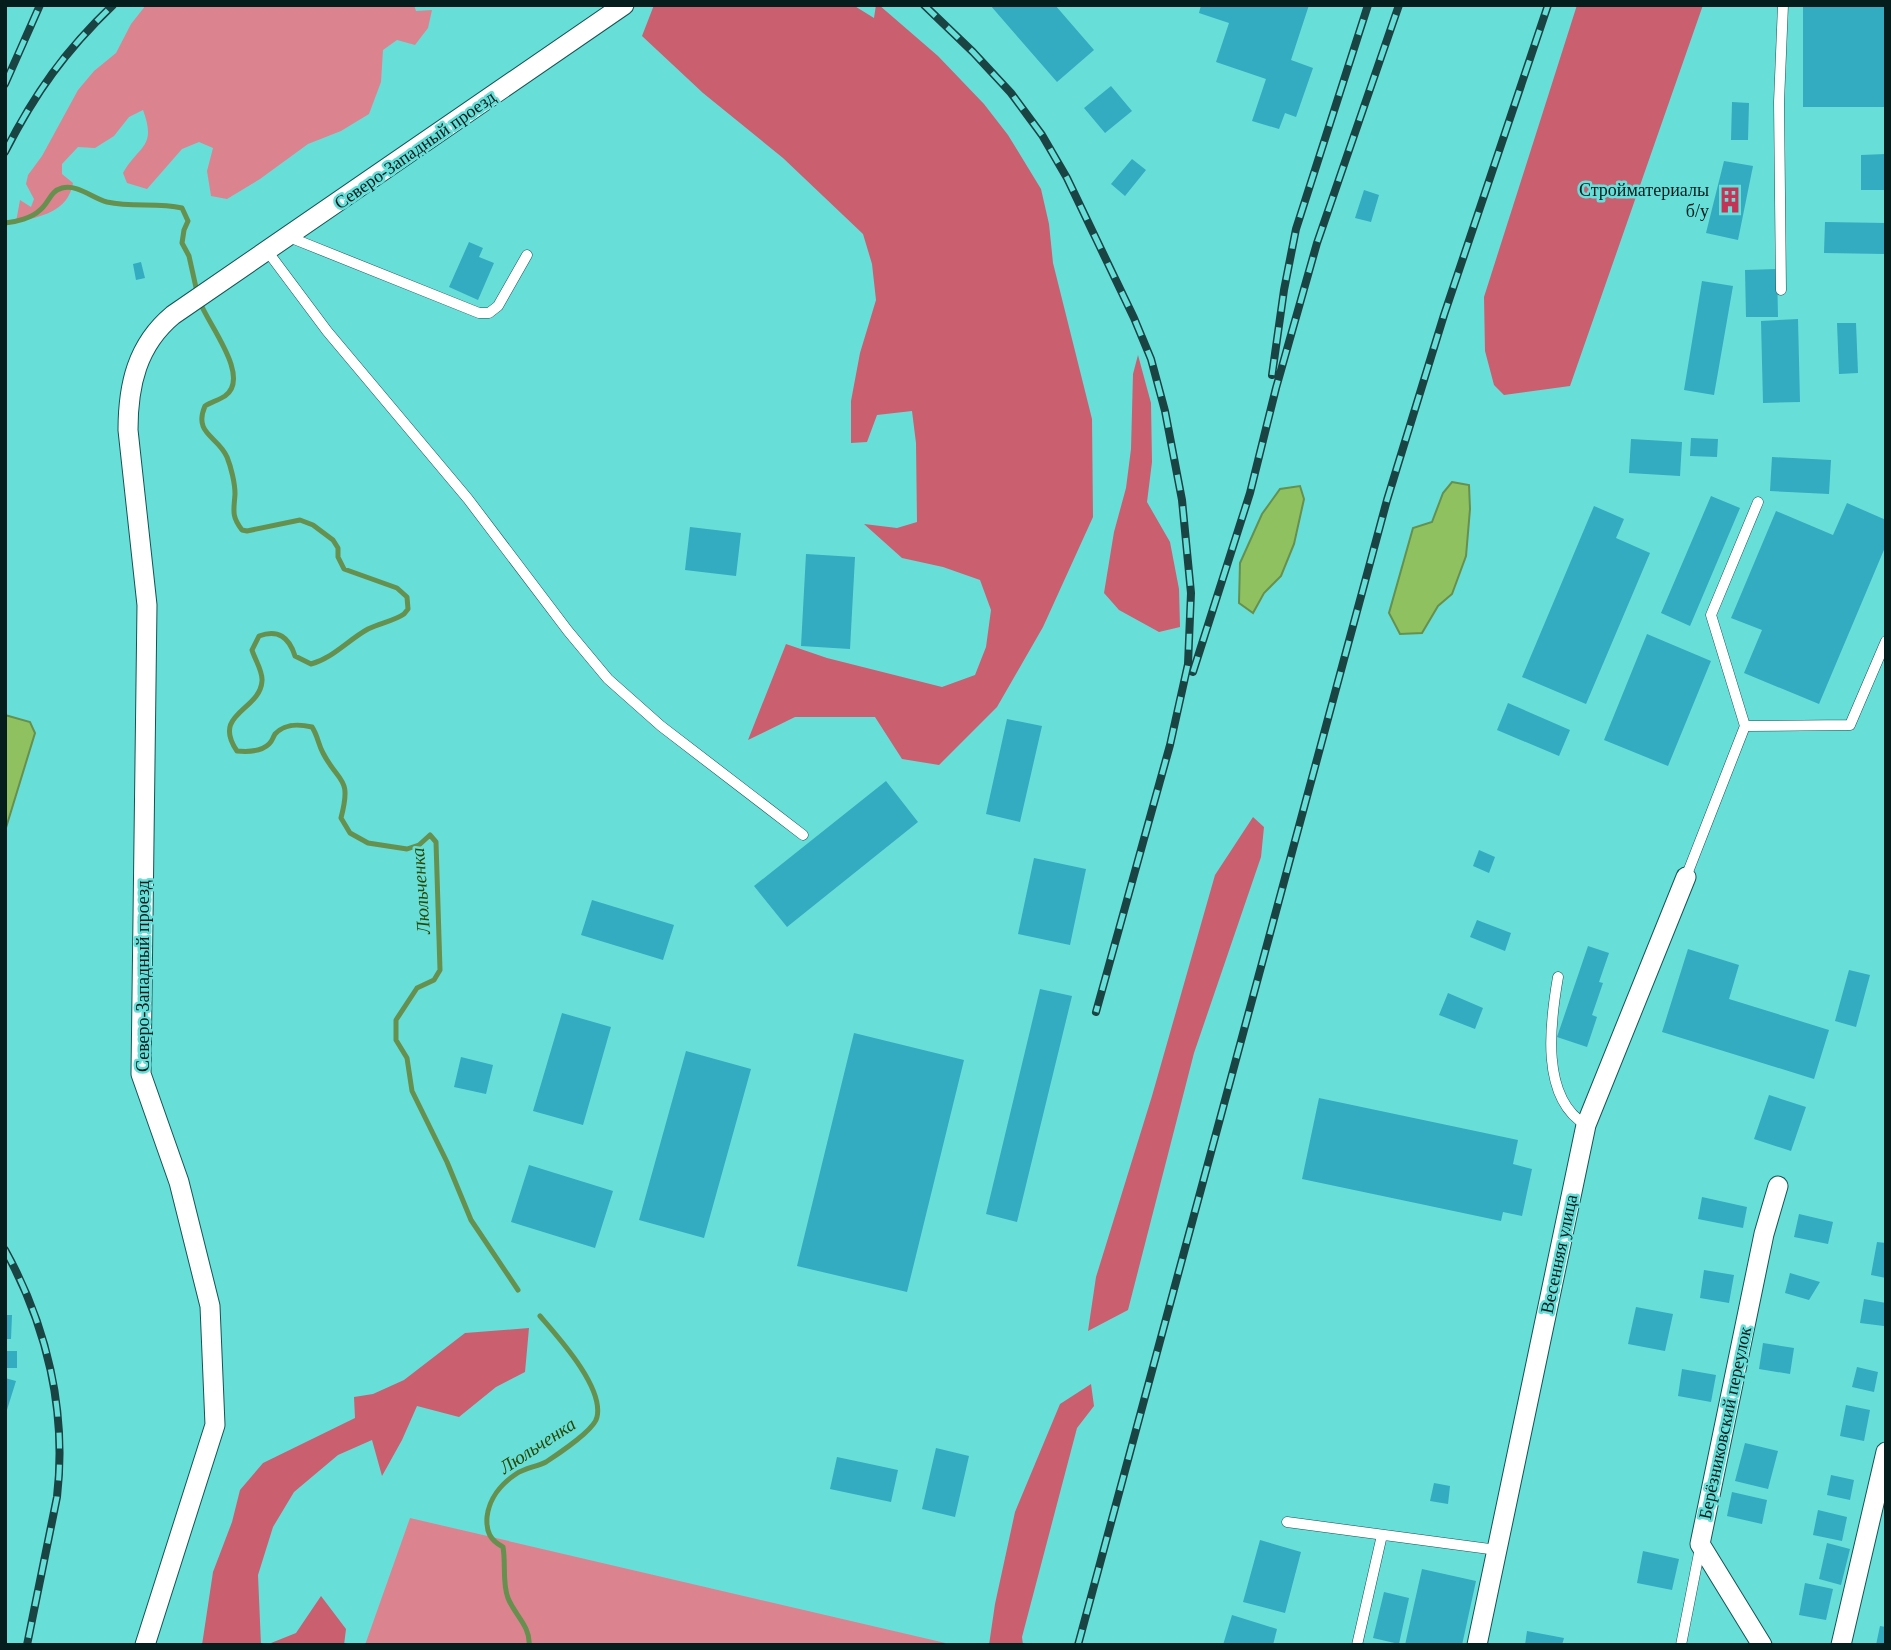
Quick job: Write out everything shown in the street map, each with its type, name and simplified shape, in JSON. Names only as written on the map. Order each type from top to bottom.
[{"type":"street","name":"Северо-Западный проезд","points":[[145,1645],[215,1425],[210,1306],[179,1182],[141,1074],[147,605],[129,451],[128,409],[135,371],[147,343],[164,323],[624,5]]},
{"type":"street","name":"Весенняя улица","points":[[1477,1645],[1586,1125],[1686,877]]},
{"type":"street","name":"Берёзниковский переулок","points":[[1762,1645],[1700,1544],[1764,1234],[1778,1186]]},
{"type":"street","points":[[1841,1645],[1886,1452]]},
{"type":"lane","points":[[1781,290],[1779,102],[1783,5]]},
{"type":"lane","points":[[289,237],[479,313],[489,313],[498,306],[527,255]]},
{"type":"lane","points":[[268,252],[327,331],[461,490],[568,631],[608,679],[661,726],[803,835]]},
{"type":"lane","points":[[1686,877],[1745,726],[1711,615],[1758,502]]},
{"type":"lane","points":[[1745,726],[1850,725],[1886,641]]},
{"type":"lane","points":[[1558,977],[1550,1021],[1552,1057],[1560,1098],[1574,1118],[1586,1125]]},
{"type":"lane","points":[[1287,1522],[1497,1550]]},
{"type":"lane","points":[[1357,1645],[1382,1535]]},
{"type":"lane","points":[[1681,1645],[1700,1544]]},
{"type":"shaded area","points":[[146,5],[414,5],[416,11],[432,10],[428,28],[415,45],[397,40],[383,50],[381,82],[369,114],[341,131],[308,144],[227,199],[211,196],[207,171],[213,148],[199,142],[182,149],[147,189],[127,183],[123,173],[147,139],[147,122],[143,110],[129,117],[114,136],[95,148],[78,147],[62,164],[62,174],[73,183],[70,193],[59,207],[52,212],[16,222],[20,200],[31,207],[34,199],[26,184],[28,175],[42,156],[78,90],[94,71],[116,53],[131,24]]},
{"type":"shaded area","points":[[654,5],[853,5],[874,18],[876,5],[879,5],[938,56],[984,104],[1008,135],[1041,189],[1049,224],[1053,263],[1092,419],[1093,517],[1043,627],[997,707],[939,765],[902,759],[875,717],[795,717],[748,740],[786,644],[827,658],[942,687],[975,675],[986,647],[991,610],[980,580],[943,567],[902,558],[864,524],[897,528],[917,522],[916,443],[912,411],[877,415],[867,442],[851,443],[851,401],[860,353],[876,300],[872,264],[863,234],[783,158],[703,93],[642,36]]},
{"type":"shaded area","points":[[1577,5],[1703,5],[1570,386],[1504,395],[1494,385],[1485,351],[1484,297]]},
{"type":"shaded area","points":[[1138,355],[1151,403],[1152,462],[1147,502],[1170,542],[1179,589],[1180,627],[1159,632],[1119,610],[1104,593],[1114,532],[1126,488],[1131,449],[1133,374]]},
{"type":"shaded area","points":[[1452,482],[1469,485],[1466,556],[1452,594],[1438,606],[1422,633],[1400,634],[1389,613],[1413,528],[1432,522],[1443,493]]},
{"type":"shaded area","points":[[1300,486],[1304,499],[1294,544],[1281,576],[1264,593],[1253,613],[1239,603],[1240,563],[1262,514],[1280,489]]},
{"type":"shaded area","points":[[5,715],[30,722],[35,733],[5,831]]},
{"type":"shaded area","points":[[1253,817],[1264,827],[1261,857],[1194,1053],[1128,1310],[1088,1331],[1096,1277],[1152,1096],[1215,875]]},
{"type":"shaded area","points":[[529,1328],[525,1372],[496,1387],[459,1417],[417,1406],[382,1476],[372,1440],[338,1455],[294,1492],[273,1527],[258,1575],[261,1645],[202,1645],[213,1572],[232,1522],[240,1490],[263,1463],[355,1418],[354,1397],[373,1394],[404,1380],[465,1333]]},
{"type":"shaded area","points":[[1091,1384],[1094,1406],[1077,1428],[1022,1637],[1023,1645],[989,1645],[1015,1512],[1060,1404]]},
{"type":"shaded area","points":[[410,1518],[954,1645],[365,1645]]},
{"type":"shaded area","points":[[321,1596],[346,1629],[344,1645],[266,1645],[296,1633]]},
{"type":"building","points":[[990,5],[1055,5],[1094,50],[1057,82]]},
{"type":"building","points":[[1201,5],[1309,5],[1291,60],[1313,68],[1296,117],[1285,113],[1279,129],[1252,121],[1266,79],[1216,62],[1229,23],[1199,13]]},
{"type":"building","points":[[1803,5],[1886,5],[1886,107],[1803,107]]},
{"type":"building","points":[[1111,86],[1132,111],[1105,133],[1084,108]]},
{"type":"building","points":[[1732,102],[1749,103],[1748,140],[1731,140]]},
{"type":"building","points":[[1886,154],[1886,190],[1861,190],[1861,155]]},
{"type":"building","points":[[1132,159],[1146,170],[1125,196],[1111,184]]},
{"type":"building","name":"Стройматериалы б/у","points":[[1724,161],[1753,166],[1738,240],[1706,233]]},
{"type":"building","points":[[1364,190],[1379,195],[1371,222],[1355,218]]},
{"type":"building","points":[[1825,222],[1886,223],[1886,254],[1824,253]]},
{"type":"building","points":[[469,242],[483,248],[479,257],[494,263],[478,300],[449,287]]},
{"type":"building","points":[[141,262],[145,278],[136,280],[133,264]]},
{"type":"building","points":[[1777,269],[1778,317],[1746,317],[1745,270]]},
{"type":"building","points":[[1702,281],[1733,286],[1714,395],[1684,390]]},
{"type":"building","points":[[1798,319],[1800,402],[1763,403],[1761,321]]},
{"type":"building","points":[[1837,323],[1856,323],[1858,373],[1839,374]]},
{"type":"building","points":[[1691,438],[1718,439],[1717,457],[1690,456]]},
{"type":"building","points":[[1631,439],[1682,442],[1680,476],[1629,473]]},
{"type":"building","points":[[1772,457],[1831,460],[1829,494],[1770,491]]},
{"type":"building","points":[[1711,496],[1740,508],[1690,626],[1661,613]]},
{"type":"building","points":[[1847,503],[1886,520],[1886,545],[1819,704],[1744,673],[1762,630],[1731,618],[1776,511],[1833,535]]},
{"type":"building","points":[[1594,506],[1624,519],[1616,538],[1650,553],[1586,704],[1522,677]]},
{"type":"building","points":[[690,527],[741,533],[736,576],[685,570]]},
{"type":"building","points":[[806,554],[855,557],[850,649],[801,646]]},
{"type":"building","points":[[1647,634],[1711,661],[1668,766],[1604,740]]},
{"type":"building","points":[[1508,703],[1570,730],[1559,756],[1497,730]]},
{"type":"building","points":[[1007,719],[1042,726],[1020,822],[986,814]]},
{"type":"building","points":[[886,781],[918,822],[787,927],[754,886]]},
{"type":"building","points":[[1479,850],[1495,857],[1489,873],[1473,866]]},
{"type":"building","points":[[1034,858],[1086,869],[1070,945],[1018,934]]},
{"type":"building","points":[[592,900],[674,925],[663,960],[581,935]]},
{"type":"building","points":[[1477,920],[1511,933],[1505,951],[1470,937]]},
{"type":"building","points":[[1588,946],[1609,953],[1599,982],[1603,983],[1592,1015],[1597,1017],[1587,1047],[1557,1037]]},
{"type":"building","points":[[1688,949],[1739,965],[1729,999],[1829,1030],[1814,1079],[1662,1032]]},
{"type":"building","points":[[1849,970],[1870,975],[1856,1027],[1835,1021]]},
{"type":"building","points":[[1040,989],[1072,996],[1017,1222],[986,1214]]},
{"type":"building","points":[[1448,993],[1483,1008],[1475,1029],[1439,1015]]},
{"type":"building","points":[[562,1013],[611,1027],[583,1125],[533,1111]]},
{"type":"building","points":[[854,1033],[964,1060],[907,1292],[797,1266]]},
{"type":"building","points":[[686,1051],[751,1069],[704,1238],[639,1220]]},
{"type":"building","points":[[461,1057],[493,1065],[486,1094],[454,1087]]},
{"type":"building","points":[[1769,1095],[1806,1107],[1791,1151],[1754,1139]]},
{"type":"building","points":[[1319,1098],[1518,1140],[1513,1164],[1532,1169],[1522,1216],[1503,1212],[1501,1221],[1302,1179]]},
{"type":"building","points":[[529,1165],[613,1191],[595,1248],[511,1222]]},
{"type":"building","points":[[1702,1197],[1747,1207],[1743,1228],[1698,1219]]},
{"type":"building","points":[[1799,1214],[1833,1222],[1828,1244],[1794,1237]]},
{"type":"building","points":[[1877,1242],[1886,1243],[1886,1278],[1871,1275]]},
{"type":"building","points":[[1704,1270],[1734,1275],[1729,1303],[1700,1298]]},
{"type":"building","points":[[1790,1273],[1820,1282],[1809,1300],[1785,1293]]},
{"type":"building","points":[[1864,1299],[1886,1303],[1884,1326],[1860,1323]]},
{"type":"building","points":[[1636,1307],[1673,1314],[1665,1351],[1628,1344]]},
{"type":"building","points":[[7,1315],[12,1315],[11,1339],[5,1339]]},
{"type":"building","points":[[1763,1343],[1794,1348],[1790,1374],[1759,1369]]},
{"type":"building","points":[[5,1351],[17,1351],[17,1368],[5,1368]]},
{"type":"building","points":[[1857,1367],[1878,1372],[1874,1392],[1852,1387]]},
{"type":"building","points":[[1682,1369],[1716,1375],[1711,1402],[1678,1396]]},
{"type":"building","points":[[5,1378],[16,1381],[6,1413],[5,1413]]},
{"type":"building","points":[[1846,1405],[1870,1410],[1864,1441],[1840,1436]]},
{"type":"building","points":[[1745,1443],[1778,1451],[1768,1489],[1735,1481]]},
{"type":"building","points":[[936,1448],[969,1456],[955,1517],[922,1509]]},
{"type":"building","points":[[837,1457],[898,1470],[891,1502],[830,1489]]},
{"type":"building","points":[[1831,1475],[1854,1480],[1850,1500],[1827,1495]]},
{"type":"building","points":[[1434,1483],[1450,1486],[1448,1504],[1430,1501]]},
{"type":"building","points":[[1732,1492],[1767,1500],[1762,1524],[1727,1516]]},
{"type":"building","points":[[1818,1510],[1847,1517],[1842,1541],[1813,1535]]},
{"type":"building","points":[[1260,1540],[1301,1552],[1285,1613],[1243,1602]]},
{"type":"building","points":[[1827,1543],[1850,1549],[1841,1585],[1819,1579]]},
{"type":"building","points":[[1643,1551],[1679,1559],[1672,1590],[1637,1583]]},
{"type":"building","points":[[1422,1569],[1476,1581],[1462,1645],[1405,1645]]},
{"type":"building","points":[[1805,1583],[1833,1589],[1826,1620],[1799,1615]]},
{"type":"building","points":[[1384,1592],[1409,1598],[1399,1644],[1373,1638]]},
{"type":"building","points":[[1232,1615],[1277,1629],[1273,1645],[1223,1645]]},
{"type":"building","points":[[1880,1626],[1886,1627],[1886,1645],[1876,1645]]},
{"type":"building","points":[[1527,1631],[1564,1638],[1562,1645],[1525,1645]]},
{"type":"waterway","name":"Люльченка","points":[[5,223],[33,215],[55,192],[68,187],[107,202],[182,208],[188,221],[182,243],[189,256],[197,292]]},
{"type":"waterway","name":"Люльченка","points":[[200,302],[231,363],[232,387],[225,396],[205,406],[202,423],[228,461],[235,490],[234,513],[238,525],[247,531],[300,520],[313,525],[333,540],[344,569],[397,588],[407,597],[408,609],[404,614],[368,629],[326,658],[311,664],[295,656],[290,644],[282,636],[259,636],[252,650],[262,681],[254,699],[233,720],[231,738],[237,751],[254,751],[266,747],[283,728],[297,725],[312,727],[323,753],[342,781],[345,794],[341,818],[350,833],[368,843],[407,849],[419,845],[430,835],[436,842],[440,970],[434,980],[417,988],[396,1020],[396,1040],[407,1058],[412,1091],[447,1162],[471,1220],[518,1290]]},
{"type":"waterway","name":"Люльченка","points":[[529,1645],[527,1632],[506,1592],[503,1547],[488,1531],[488,1510],[497,1492],[511,1478],[559,1453],[583,1435],[597,1417],[594,1392],[587,1377],[540,1316]]},
{"type":"railway","points":[[5,84],[40,5]]},
{"type":"railway","points":[[5,152],[52,74],[80,39],[113,5]]},
{"type":"railway","points":[[924,5],[1011,93],[1042,135],[1067,178],[1151,359],[1165,411],[1182,500],[1191,593],[1188,664],[1170,745],[1096,1012]]},
{"type":"railway","points":[[1272,375],[1296,229],[1368,5]]},
{"type":"railway","points":[[1193,672],[1250,493],[1317,243],[1399,5]]},
{"type":"railway","points":[[1078,1645],[1387,500],[1444,315],[1548,5]]},
{"type":"railway","points":[[5,1250],[20,1279],[43,1339],[56,1401],[59,1433],[57,1497],[27,1645]]},
{"type":"place","name":"Стройматериалы б/у","points":[[1730,200]]}]
